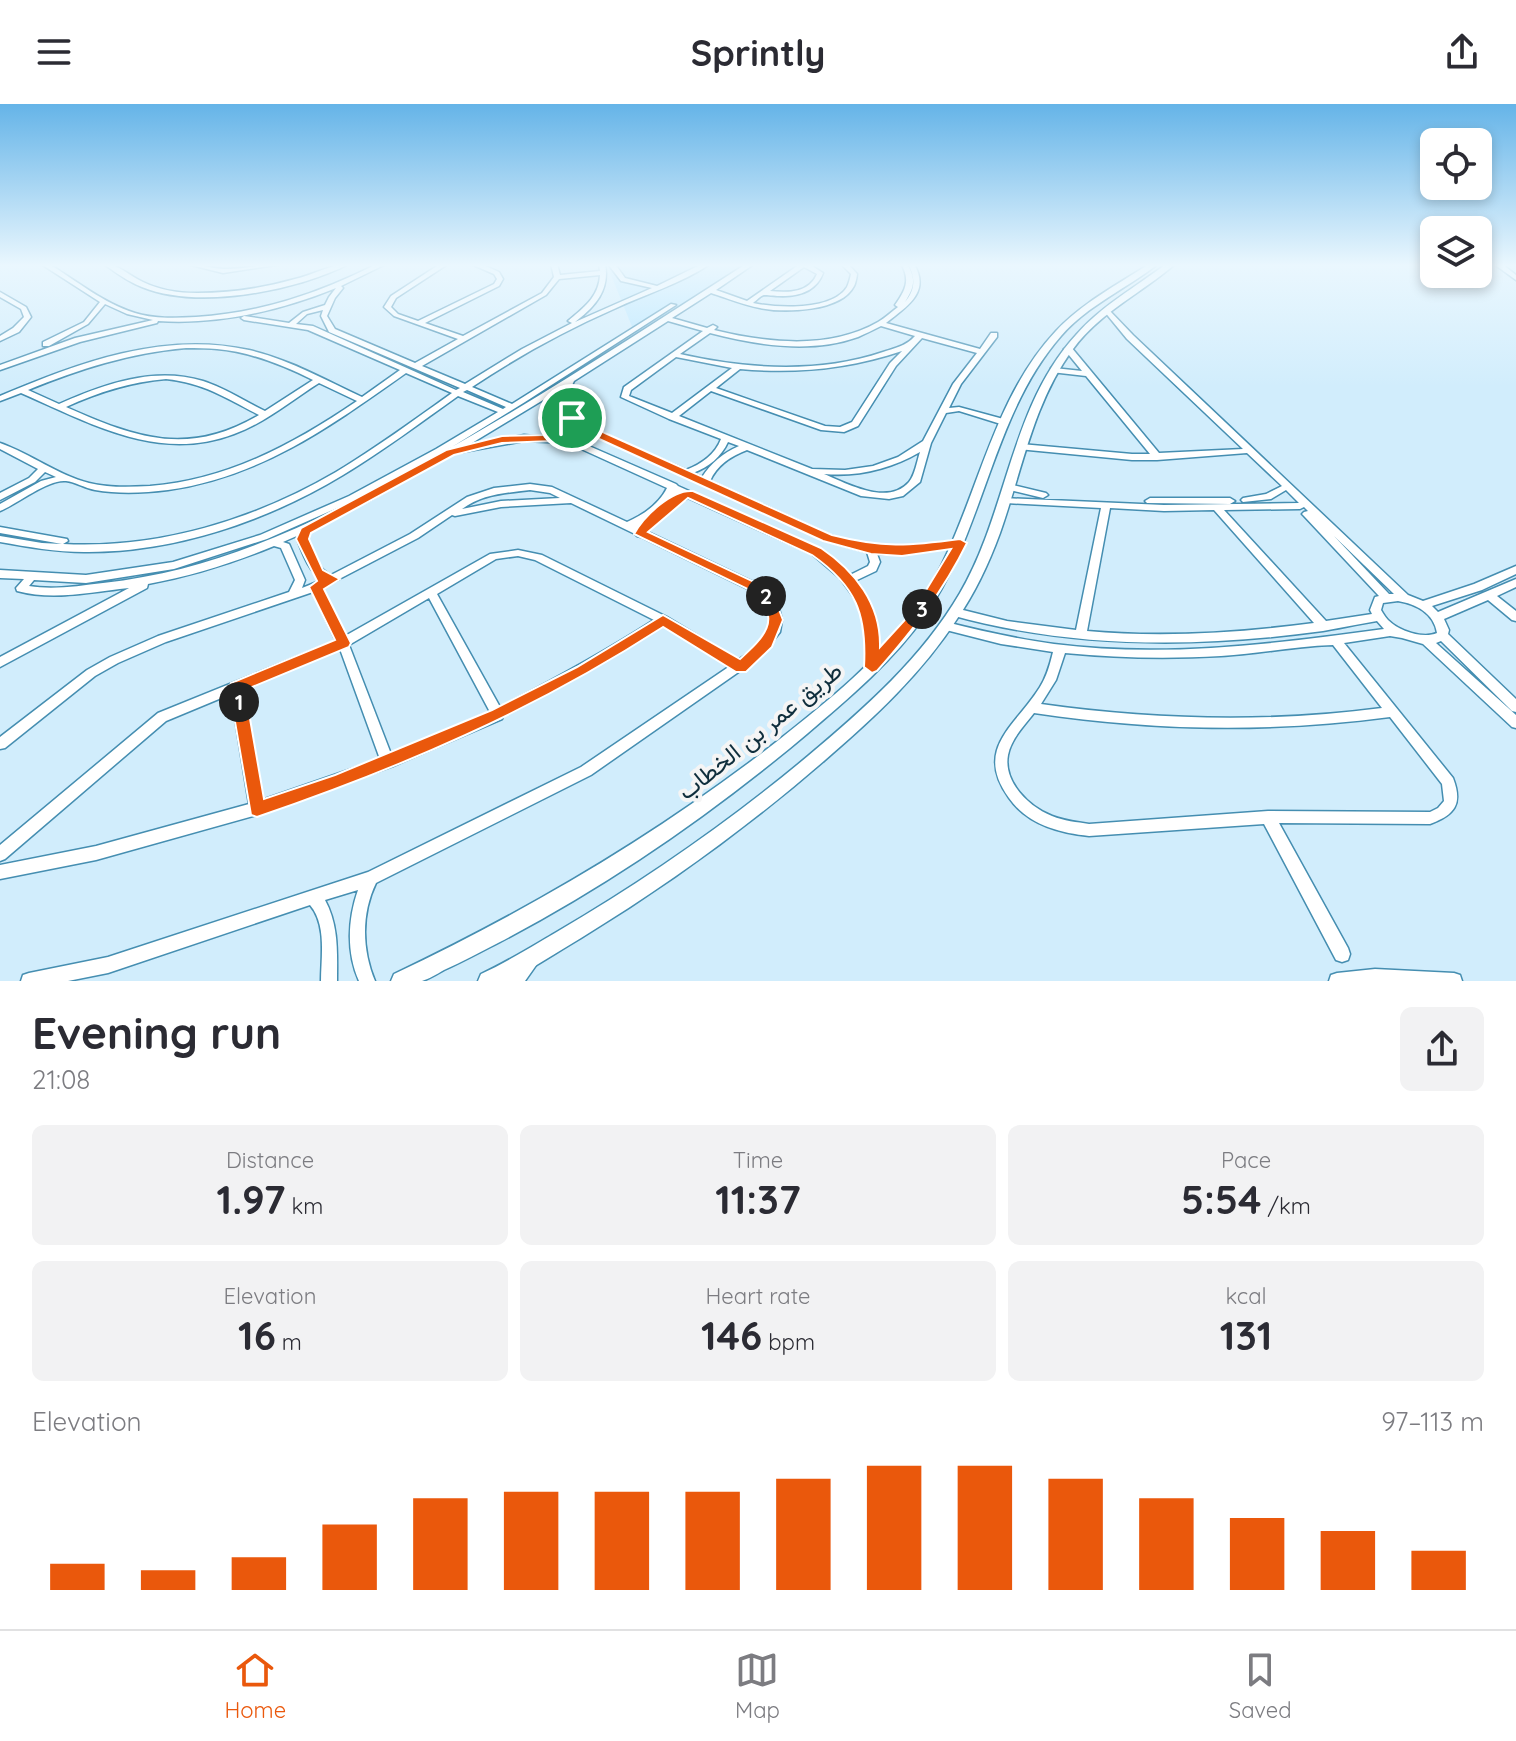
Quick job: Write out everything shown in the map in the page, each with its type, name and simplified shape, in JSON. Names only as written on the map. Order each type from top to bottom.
[{"type":"street","points":[[0,339],[16,330],[28,317],[19,305]]},
{"type":"street","points":[[0,365],[74,330],[95,315],[101,305]]},
{"type":"street","points":[[112,305],[131,314],[170,320]]},
{"type":"street","points":[[0,365],[101,334],[170,320],[234,316],[291,305]]},
{"type":"street","points":[[389,305],[390,312],[464,339]]},
{"type":"street","points":[[419,323],[456,305]]},
{"type":"street","points":[[416,366],[525,305]]},
{"type":"street","points":[[0,539],[48,547],[106,547],[169,538],[223,525],[263,511],[317,487],[489,370],[563,326],[590,305]]},
{"type":"street","points":[[563,326],[611,305]]},
{"type":"street","points":[[489,370],[557,333],[618,305]]},
{"type":"street","points":[[0,574],[29,580],[85,580],[122,575],[197,559],[302,523],[441,449],[674,305]]},
{"type":"street","points":[[29,580],[21,588],[75,590],[154,580],[306,531],[450,453],[686,305]]},
{"type":"street","points":[[763,305],[795,309],[812,305]]},
{"type":"street","points":[[896,305],[887,313],[854,329],[820,336],[758,337],[710,330],[624,395],[627,400],[864,494],[889,496],[900,494],[915,482],[927,443],[950,397],[979,351],[994,335]]},
{"type":"street","points":[[669,316],[751,342],[797,344],[843,337],[880,324],[903,305]]},
{"type":"street","name":"طريق عمر بن الخطاب","points":[[401,981],[480,944],[617,867],[730,790],[872,667],[919,614],[945,574],[960,543],[1006,417],[1029,370],[1059,333],[1091,305]]},
{"type":"street","points":[[488,981],[641,893],[757,810],[869,712],[914,666],[946,626],[990,548],[1035,405],[1054,370],[1068,349],[1116,305]]},
{"type":"street","points":[[327,307],[324,316],[332,330],[506,409]]},
{"type":"street","points":[[292,324],[305,313],[327,307]]},
{"type":"street","points":[[1104,314],[1300,506],[1386,597]]},
{"type":"street","points":[[1104,314],[1405,599]]},
{"type":"street","points":[[234,316],[292,324],[317,331],[405,370],[460,389]]},
{"type":"street","points":[[880,324],[979,351]]},
{"type":"street","points":[[74,330],[94,328],[101,334]]},
{"type":"street","points":[[709,388],[824,428],[841,430],[855,424],[885,375],[920,335]]},
{"type":"street","points":[[675,355],[737,368],[816,369],[873,359],[910,345]]},
{"type":"street","points":[[0,399],[74,369],[114,358],[150,351],[202,347],[230,348],[257,355],[362,400]]},
{"type":"street","points":[[1068,349],[1157,457]]},
{"type":"street","points":[[672,417],[737,368]]},
{"type":"street","points":[[0,446],[44,468],[103,488],[126,490],[180,485],[235,472],[284,452],[405,370]]},
{"type":"street","points":[[1054,370],[1089,374]]},
{"type":"street","points":[[572,378],[564,391],[564,405],[572,418],[601,436],[828,538],[871,550],[902,551],[960,543]]},
{"type":"street","points":[[61,406],[121,384],[179,379],[202,384],[264,414]]},
{"type":"street","points":[[21,390],[162,444],[217,438],[234,432],[317,381]]},
{"type":"street","points":[[950,397],[961,405],[1006,417]]},
{"type":"street","points":[[0,530],[56,541],[111,541],[172,533],[233,517],[314,483],[440,403]]},
{"type":"street","points":[[943,411],[959,409],[1006,417]]},
{"type":"street","points":[[549,438],[549,433],[557,424],[572,418]]},
{"type":"street","points":[[450,453],[502,440],[549,438],[586,447],[816,552],[850,579],[865,605],[873,635],[872,667]]},
{"type":"street","points":[[684,473],[699,467],[721,449],[725,439]]},
{"type":"street","points":[[797,468],[841,473],[863,471],[900,460],[927,443]]},
{"type":"street","points":[[705,483],[710,471],[735,450],[746,447]]},
{"type":"street","points":[[1021,447],[1082,454],[1157,457],[1244,452]]},
{"type":"street","points":[[0,497],[32,480],[44,468]]},
{"type":"street","points":[[0,508],[44,483],[67,477]]},
{"type":"street","points":[[626,526],[635,523],[669,496],[673,486]]},
{"type":"street","points":[[0,744],[91,673],[114,660],[162,639],[316,587],[449,514],[470,499],[507,488],[541,488],[573,500],[758,589],[768,598],[776,620],[774,632],[767,643],[741,667],[586,771],[371,878],[108,965],[29,981]]},
{"type":"street","points":[[1008,494],[1174,501],[1256,499],[1268,497],[1282,489]]},
{"type":"street","points":[[640,534],[646,524],[676,499],[689,494]]},
{"type":"street","points":[[1008,494],[1106,506],[1300,506]]},
{"type":"street","points":[[1080,636],[1106,506]]},
{"type":"street","points":[[1217,508],[1324,627]]},
{"type":"street","points":[[306,531],[302,539],[317,572],[323,578],[333,579]]},
{"type":"street","points":[[276,543],[285,546],[300,580],[299,587],[292,595]]},
{"type":"street","points":[[850,579],[872,568],[875,562],[871,550]]},
{"type":"street","points":[[0,854],[147,726],[177,710],[343,643],[494,556],[529,554],[663,620],[741,667]]},
{"type":"street","points":[[1422,605],[1478,587],[1516,570]]},
{"type":"street","points":[[0,662],[154,580]]},
{"type":"street","points":[[1437,617],[1516,583]]},
{"type":"street","points":[[316,587],[343,643],[388,762]]},
{"type":"street","points":[[432,594],[498,715]]},
{"type":"street","points":[[1489,595],[1516,617]]},
{"type":"street","points":[[1442,635],[1437,617],[1422,605],[1386,597],[1375,604],[1378,617],[1395,631],[1426,640],[1516,723]]},
{"type":"street","points":[[955,612],[1016,628],[1080,636],[1208,637],[1324,627],[1378,617]]},
{"type":"street","points":[[0,872],[136,843],[257,809],[388,762],[498,715],[583,671],[663,620]]},
{"type":"street","points":[[946,626],[1012,643],[1148,654],[1215,653],[1337,642],[1395,631]]},
{"type":"street","points":[[1426,640],[1442,635]]},
{"type":"street","points":[[1442,635],[1516,707]]},
{"type":"street","points":[[1060,649],[1045,689],[1009,733],[1002,750],[1001,770],[1010,791],[1028,810],[1046,821],[1068,829],[1089,830],[1268,817],[1430,818],[1442,814],[1450,807],[1452,795],[1448,782],[1337,642]]},
{"type":"street","points":[[236,687],[257,809]]},
{"type":"street","points":[[1032,708],[1139,721],[1214,725],[1314,722],[1393,712]]},
{"type":"street","points":[[1268,817],[1342,954]]},
{"type":"street","points":[[367,981],[361,970],[358,913],[363,889],[371,878]]},
{"type":"street","points":[[314,899],[321,904],[327,920],[329,981]]},
{"type":"street","points":[[515,981],[541,951]]},
{"type":"street","points":[[1337,981],[1375,977],[1454,981]]},
{"type":"shaded area","points":[[623,305],[681,305],[635,334]]},
{"type":"route","points":[[572,418],[601,436],[828,538],[871,550],[932,549],[960,543],[945,574],[919,614],[872,667],[873,635],[865,605],[850,579],[833,563],[816,552],[689,494],[684,495],[646,524],[640,534],[758,589],[768,598],[774,608],[774,632],[767,643],[741,667],[663,620],[583,671],[498,715],[339,782],[257,809],[236,687],[343,643],[316,587],[333,579],[319,576],[302,539],[306,531],[450,453],[502,440],[549,438],[549,433],[557,424],[572,418]]}]
